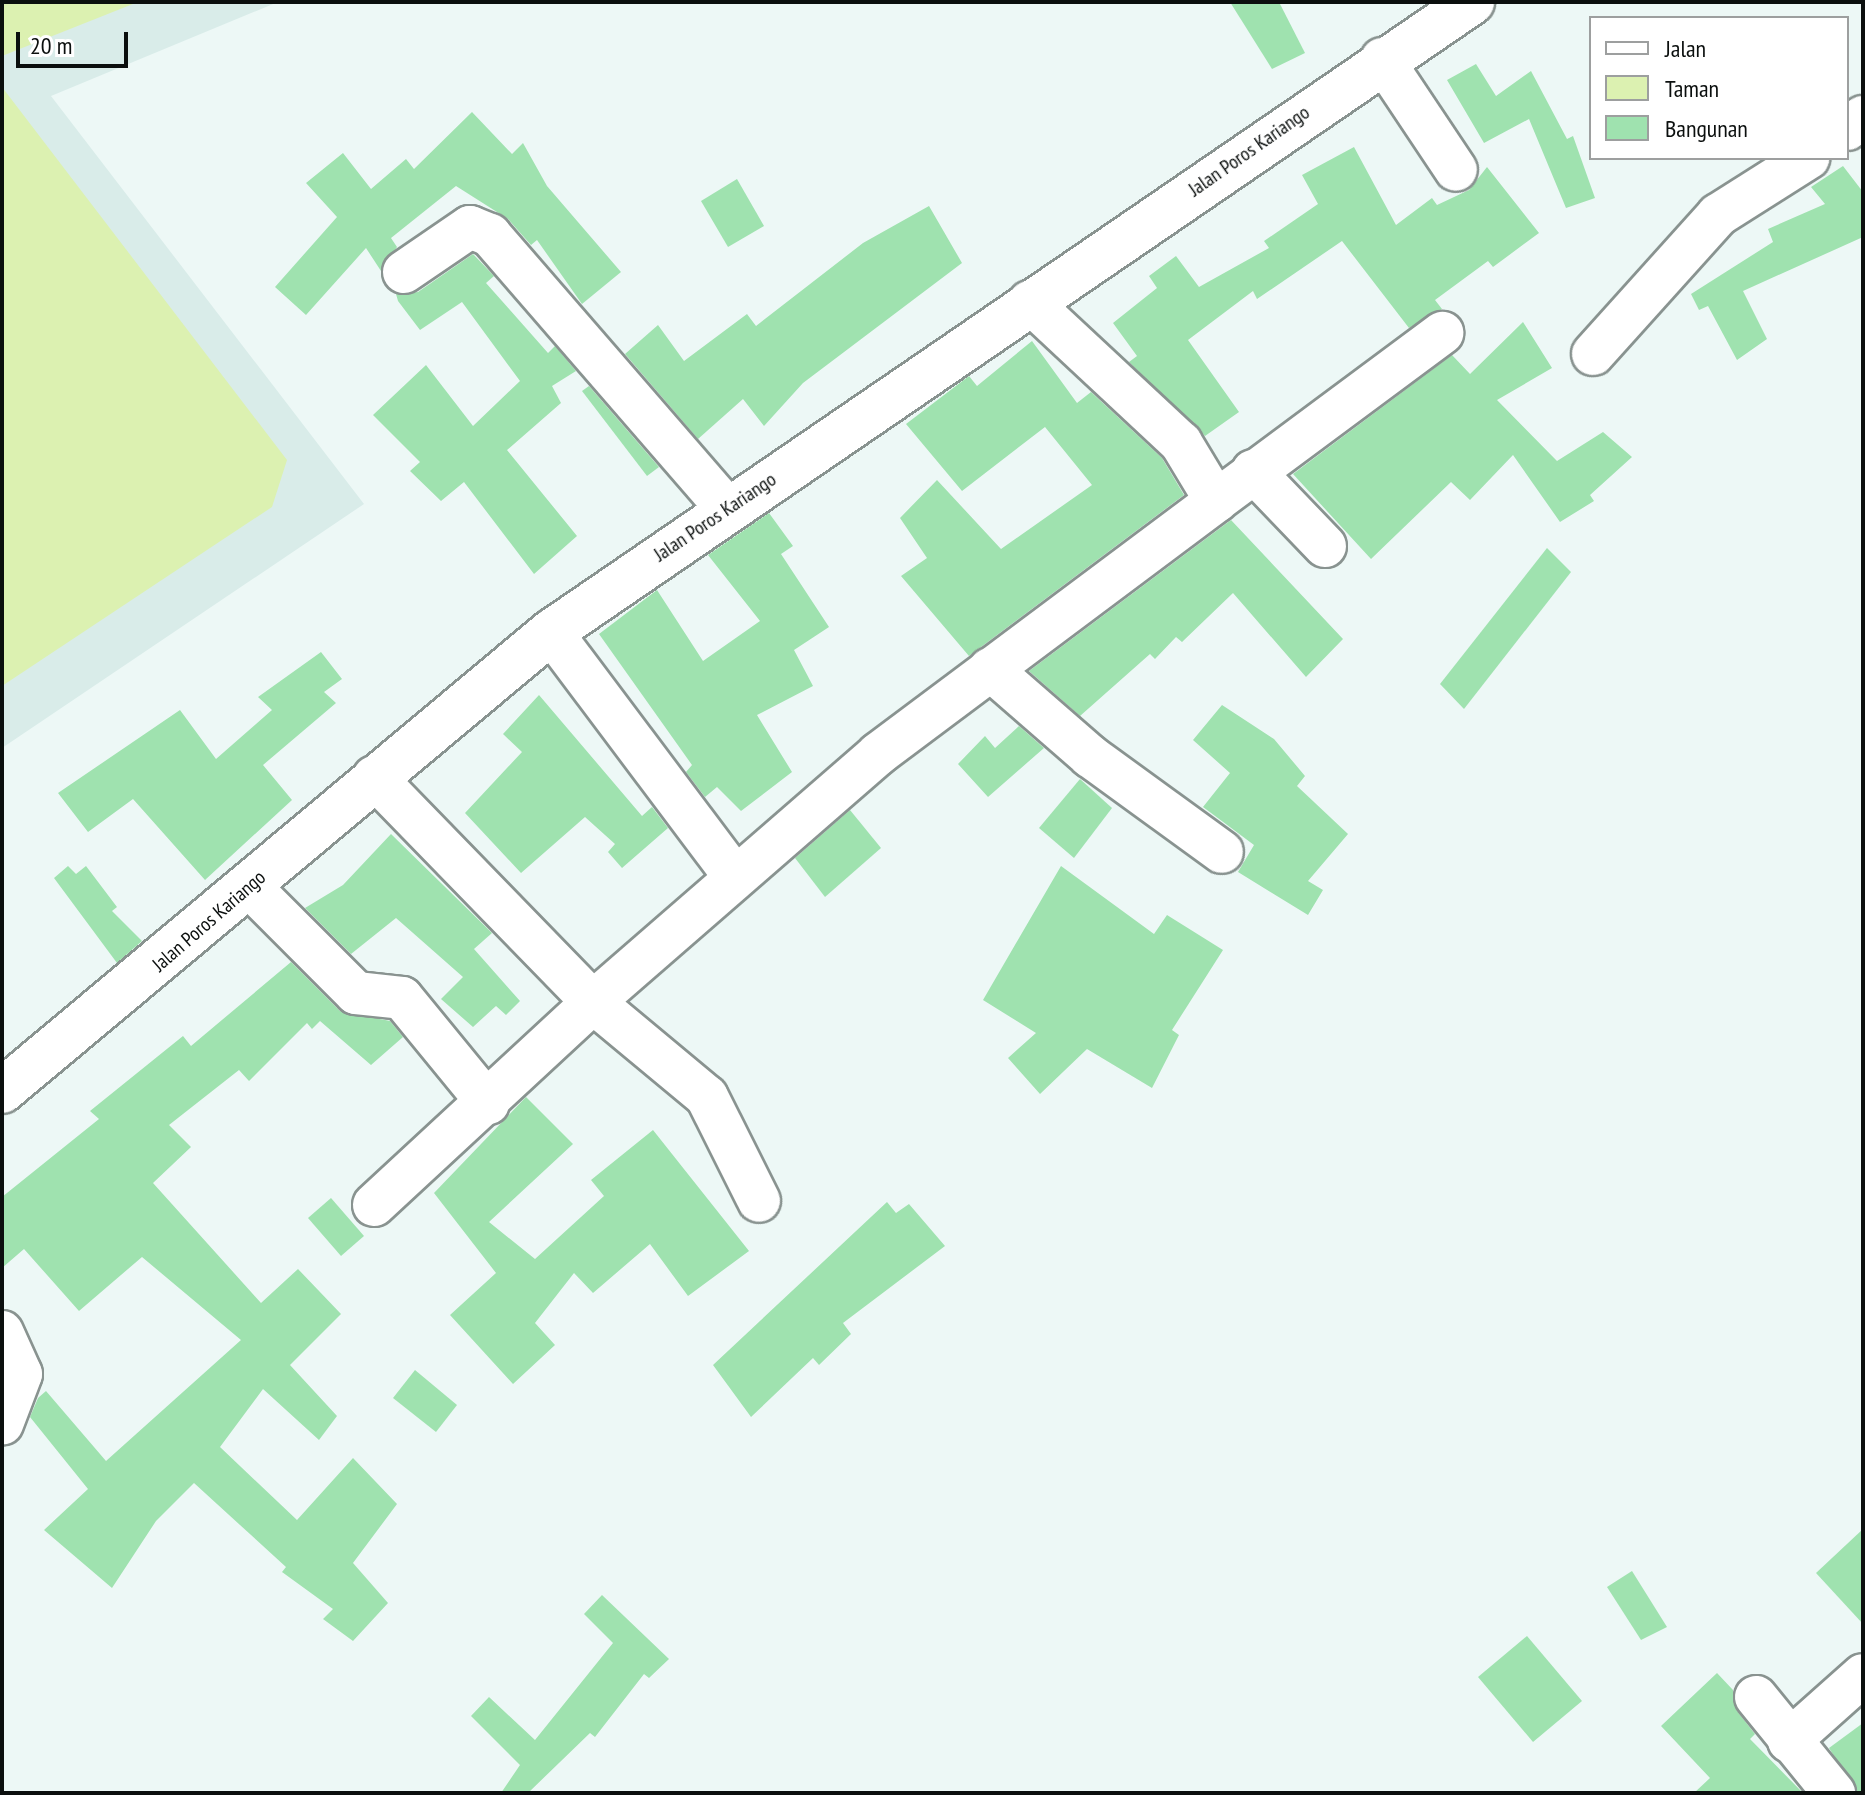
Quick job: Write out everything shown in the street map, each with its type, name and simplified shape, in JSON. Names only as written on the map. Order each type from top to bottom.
[{"type":"main road","name":"Jalan Poros Kariango","points":[[2,1091],[250,887],[374,777],[551,632],[1382,59],[1472,2]]},
{"type":"street","points":[[1382,59],[1456,170]]},
{"type":"street","points":[[1593,354],[1718,215],[1805,160]]},
{"type":"street","points":[[404,272],[470,227],[490,235],[727,509]]},
{"type":"street","points":[[1030,302],[1181,443],[1216,501]]},
{"type":"street","points":[[374,1205],[734,876],[990,669],[1442,333]]},
{"type":"street","points":[[1253,471],[1325,546]]},
{"type":"street","points":[[551,632],[734,876]]},
{"type":"street","points":[[990,669],[1090,756],[1222,852]]},
{"type":"street","points":[[374,777],[593,1002],[707,1097],[759,1201]]},
{"type":"street","points":[[250,887],[356,993],[402,998],[488,1103]]},
{"type":"street","points":[[2,1332],[21,1374],[2,1424]]},
{"type":"street","points":[[1789,1741],[1863,1675]]},
{"type":"street","points":[[1756,1697],[1834,1793]]},
{"type":"shaded area","points":[[2,2],[278,2],[51,96],[364,504],[2,748]]},
{"type":"green space","points":[[2,2],[138,2],[2,56]]},
{"type":"green space","points":[[2,87],[287,460],[272,507],[2,686]]},
{"type":"building","points":[[1230,2],[1279,2],[1305,53],[1272,69]]},
{"type":"building","points":[[1476,64],[1496,96],[1531,71],[1567,139],[1573,136],[1595,198],[1566,208],[1529,119],[1484,143],[1447,80]]},
{"type":"building","points":[[472,112],[512,154],[523,143],[547,186],[621,272],[582,304],[537,240],[531,245],[508,219],[456,186],[391,238],[397,247],[381,271],[366,248],[306,315],[275,287],[337,217],[306,183],[343,153],[371,189],[406,159],[414,169]]},
{"type":"building","points":[[1354,147],[1396,225],[1432,198],[1437,205],[1469,190],[1487,167],[1539,233],[1493,267],[1488,261],[1435,300],[1442,309],[1409,328],[1342,241],[1257,299],[1253,291],[1188,340],[1239,412],[1205,436],[1129,362],[1137,356],[1113,323],[1157,288],[1149,276],[1176,256],[1199,287],[1269,248],[1264,241],[1318,204],[1302,175]]},
{"type":"building","points":[[1843,166],[1863,192],[1863,237],[1743,291],[1767,339],[1737,360],[1708,306],[1699,310],[1691,294],[1773,242],[1768,229],[1825,204],[1811,187]]},
{"type":"building","points":[[737,179],[764,226],[728,247],[701,201]]},
{"type":"building","points":[[929,206],[962,263],[803,383],[764,426],[743,399],[698,439],[625,354],[658,325],[684,361],[747,314],[756,326],[863,243]]},
{"type":"building","points":[[473,254],[494,276],[486,283],[548,353],[555,346],[576,371],[552,386],[561,403],[507,450],[577,536],[534,574],[464,482],[441,501],[410,471],[420,462],[373,415],[426,365],[473,426],[520,381],[462,302],[420,330],[398,301],[396,294],[418,292]]},
{"type":"building","points":[[1523,322],[1552,368],[1497,400],[1557,461],[1603,432],[1632,457],[1590,495],[1594,501],[1560,522],[1513,455],[1470,500],[1451,482],[1371,559],[1293,474],[1452,355],[1470,374]]},
{"type":"building","points":[[1032,341],[1077,403],[1091,392],[1162,458],[1184,495],[969,656],[901,576],[927,558],[900,518],[937,480],[1001,549],[1092,485],[1045,427],[962,491],[906,424],[969,376],[977,386]]},
{"type":"building","points":[[589,386],[659,467],[647,476],[582,391]]},
{"type":"building","points":[[769,513],[793,546],[781,554],[829,627],[794,650],[813,686],[757,715],[792,772],[741,811],[717,787],[705,797],[686,772],[692,765],[599,634],[657,590],[703,661],[760,621],[708,555]]},
{"type":"building","points":[[1231,520],[1343,639],[1306,677],[1233,593],[1182,642],[1176,637],[1155,659],[1150,654],[1080,716],[1029,671]]},
{"type":"building","points":[[1547,548],[1571,572],[1464,709],[1440,684]]},
{"type":"building","points":[[321,652],[342,679],[324,692],[336,703],[263,765],[292,800],[205,880],[133,799],[88,832],[58,793],[180,710],[216,759],[272,710],[258,697]]},
{"type":"building","points":[[539,695],[642,816],[652,807],[668,828],[622,868],[608,852],[615,844],[585,817],[521,873],[465,813],[522,752],[503,734]]},
{"type":"building","points":[[1222,705],[1274,739],[1305,776],[1297,786],[1348,834],[1308,881],[1323,890],[1308,915],[1238,872],[1254,845],[1203,807],[1230,773],[1193,740]]},
{"type":"building","points":[[1019,726],[1044,748],[988,797],[958,764],[985,736],[995,748]]},
{"type":"building","points":[[1080,779],[1112,808],[1074,858],[1039,828]]},
{"type":"building","points":[[850,810],[881,848],[825,897],[795,858]]},
{"type":"building","points":[[391,834],[492,933],[474,949],[520,1001],[506,1015],[496,1006],[473,1027],[441,999],[463,977],[396,918],[351,954],[305,908],[343,885]]},
{"type":"building","points":[[68,866],[76,874],[86,866],[117,907],[112,911],[142,941],[117,963],[54,878]]},
{"type":"building","points":[[1061,866],[1154,934],[1167,915],[1223,950],[1172,1030],[1179,1035],[1152,1088],[1087,1049],[1040,1094],[1008,1058],[1036,1033],[983,1000]]},
{"type":"building","points":[[291,962],[340,1011],[390,1021],[403,1037],[371,1065],[320,1021],[312,1029],[307,1023],[249,1081],[239,1070],[169,1125],[191,1147],[153,1183],[261,1303],[298,1269],[341,1314],[290,1365],[337,1416],[319,1440],[263,1389],[220,1447],[297,1520],[353,1458],[397,1504],[353,1563],[388,1603],[353,1641],[323,1619],[333,1609],[282,1572],[286,1567],[194,1483],[156,1521],[112,1588],[44,1530],[88,1489],[30,1417],[38,1398],[46,1391],[106,1461],[241,1340],[142,1257],[79,1311],[24,1249],[2,1268],[2,1197],[99,1119],[90,1111],[183,1036],[191,1046]]},
{"type":"building","points":[[526,1097],[573,1144],[489,1222],[535,1259],[604,1196],[591,1180],[653,1130],[749,1251],[688,1296],[650,1244],[593,1293],[574,1273],[535,1323],[555,1345],[513,1384],[450,1315],[496,1273],[434,1193]]},
{"type":"building","points":[[331,1198],[364,1236],[341,1256],[308,1218]]},
{"type":"building","points":[[887,1202],[896,1213],[909,1204],[945,1246],[843,1323],[851,1334],[819,1365],[813,1358],[751,1417],[713,1365]]},
{"type":"building","points":[[415,1370],[457,1405],[436,1432],[393,1398]]},
{"type":"building","points":[[1863,1529],[1863,1624],[1816,1573]]},
{"type":"building","points":[[1632,1571],[1667,1627],[1641,1640],[1607,1587]]},
{"type":"building","points":[[602,1595],[669,1659],[649,1678],[644,1674],[595,1737],[590,1733],[528,1793],[501,1793],[520,1765],[471,1716],[489,1697],[535,1740],[613,1643],[584,1614]]},
{"type":"building","points":[[1527,1636],[1582,1701],[1533,1742],[1478,1677]]},
{"type":"building","points":[[1717,1673],[1733,1690],[1737,1711],[1755,1734],[1750,1739],[1803,1793],[1694,1793],[1710,1778],[1661,1726]]},
{"type":"building","points":[[1863,1723],[1863,1793],[1857,1793],[1829,1748]]}]
